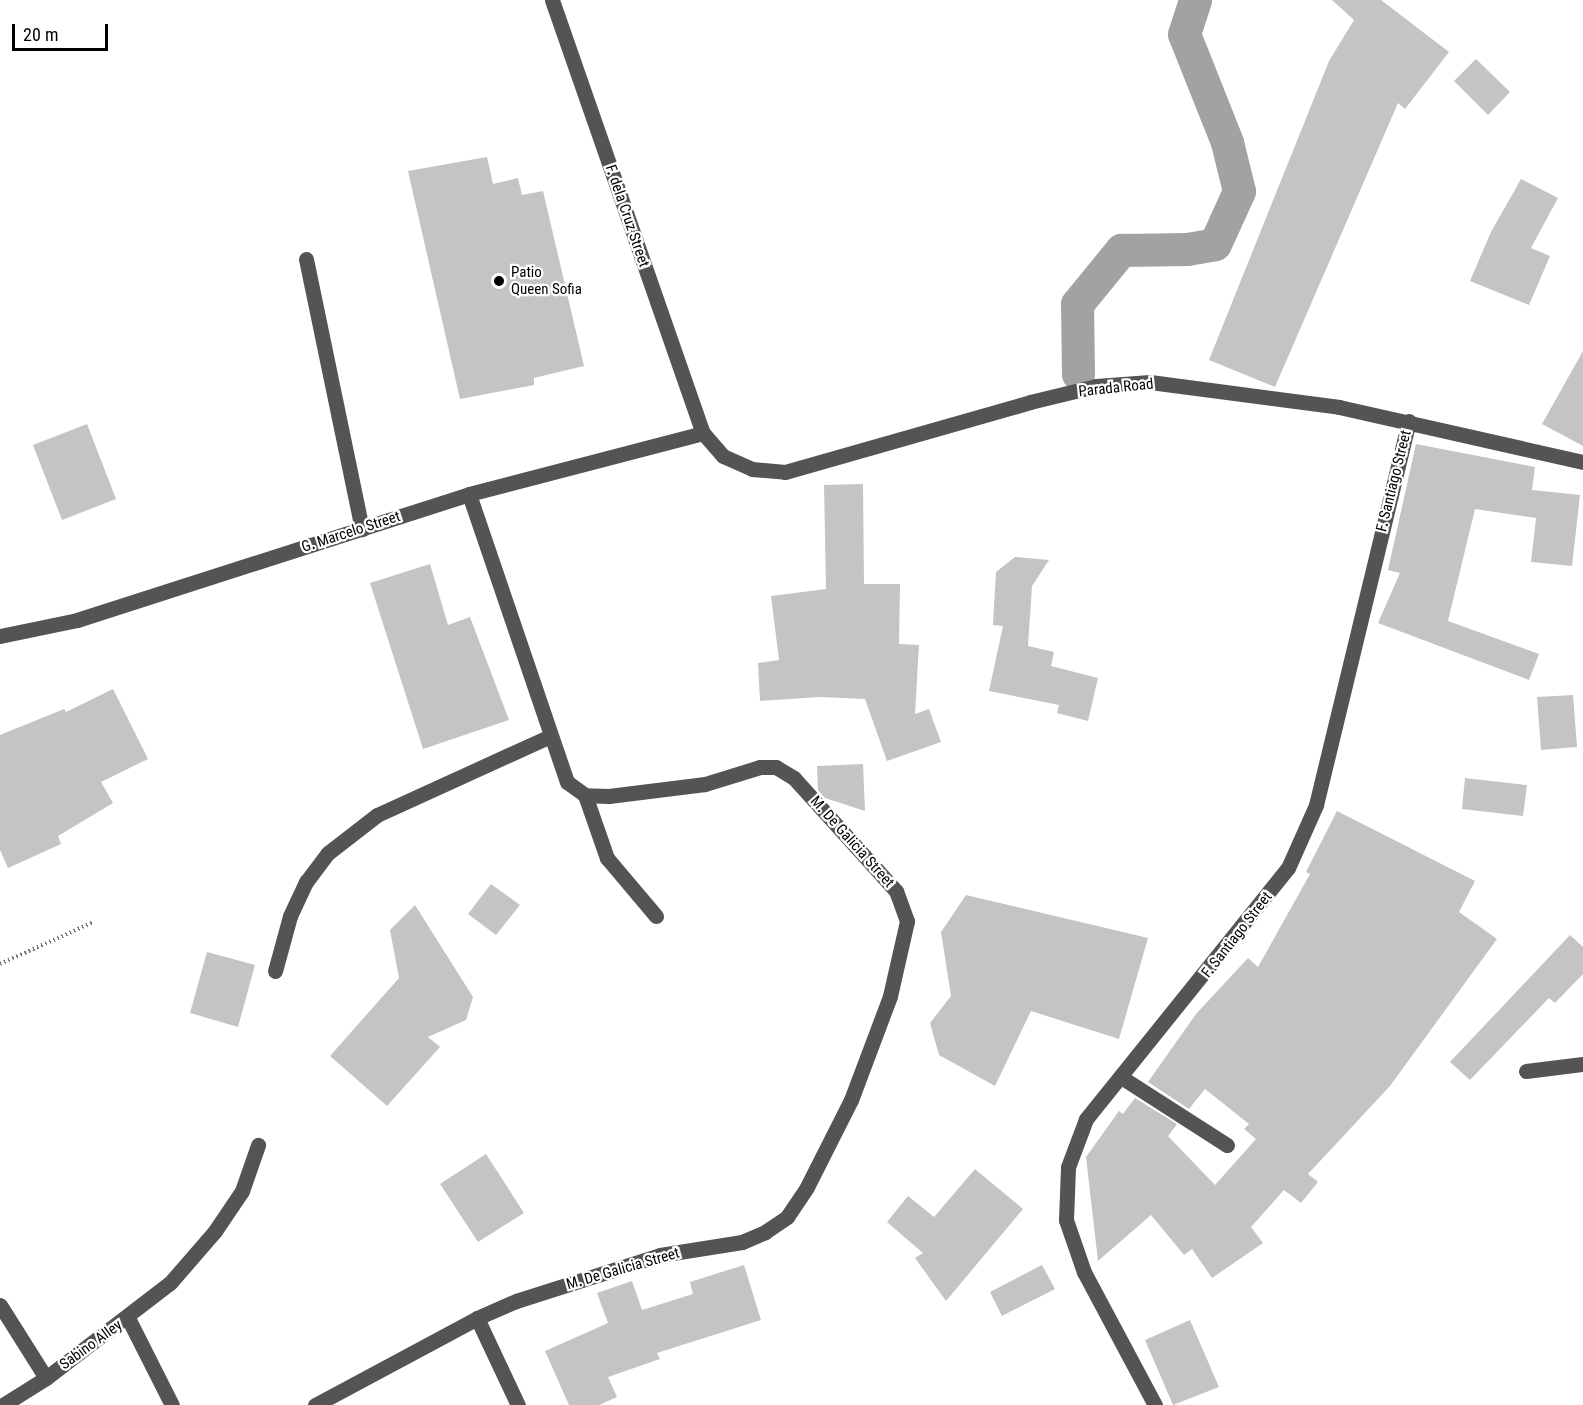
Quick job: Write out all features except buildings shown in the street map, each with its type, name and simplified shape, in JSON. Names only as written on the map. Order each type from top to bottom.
[{"type":"street","name":"F. dela Cruz Street","points":[[552,0],[703,433]]},
{"type":"street","points":[[306,259],[362,529]]},
{"type":"street","name":"Parada Road","points":[[703,433],[723,456],[752,469],[785,472],[1030,402],[1096,386],[1150,382],[1328,406],[1409,421],[1583,462]]},
{"type":"street","name":"F. Santiago Street","points":[[1155,1405],[1084,1272],[1066,1220],[1068,1167],[1086,1119],[1288,868],[1316,805],[1409,421]]},
{"type":"street","name":"G. Marcelo Street","points":[[0,636],[77,620],[469,494],[703,433]]},
{"type":"street","points":[[469,494],[567,782],[585,795],[607,858],[656,916]]},
{"type":"street","points":[[275,971],[298,898],[328,853],[377,815],[550,736]]},
{"type":"street","name":"M. De Galicia Street","points":[[477,1318],[660,1256],[742,1242],[765,1232],[787,1216],[807,1186],[850,1100],[890,996],[907,921],[896,891],[794,778],[776,767],[760,767],[705,784],[585,795]]},
{"type":"street","points":[[1526,1071],[1583,1064]]},
{"type":"street","points":[[1121,1077],[1227,1145]]},
{"type":"street","points":[[128,1318],[170,1283],[215,1231],[242,1191],[258,1145]]},
{"type":"street","points":[[0,1305],[46,1378]]},
{"type":"street","name":"Sabino Alley","points":[[3,1405],[46,1378],[128,1318],[172,1405]]},
{"type":"street","points":[[315,1405],[477,1318],[518,1405]]},
{"type":"path","points":[[0,964],[94,922]]},
{"type":"waterway","points":[[1078,374],[1077,304],[1121,250],[1187,249],[1215,244],[1239,191],[1227,142],[1184,34],[1195,0]]},
{"type":"place","name":"Patio Queen Sofia","points":[[499,281]]}]
